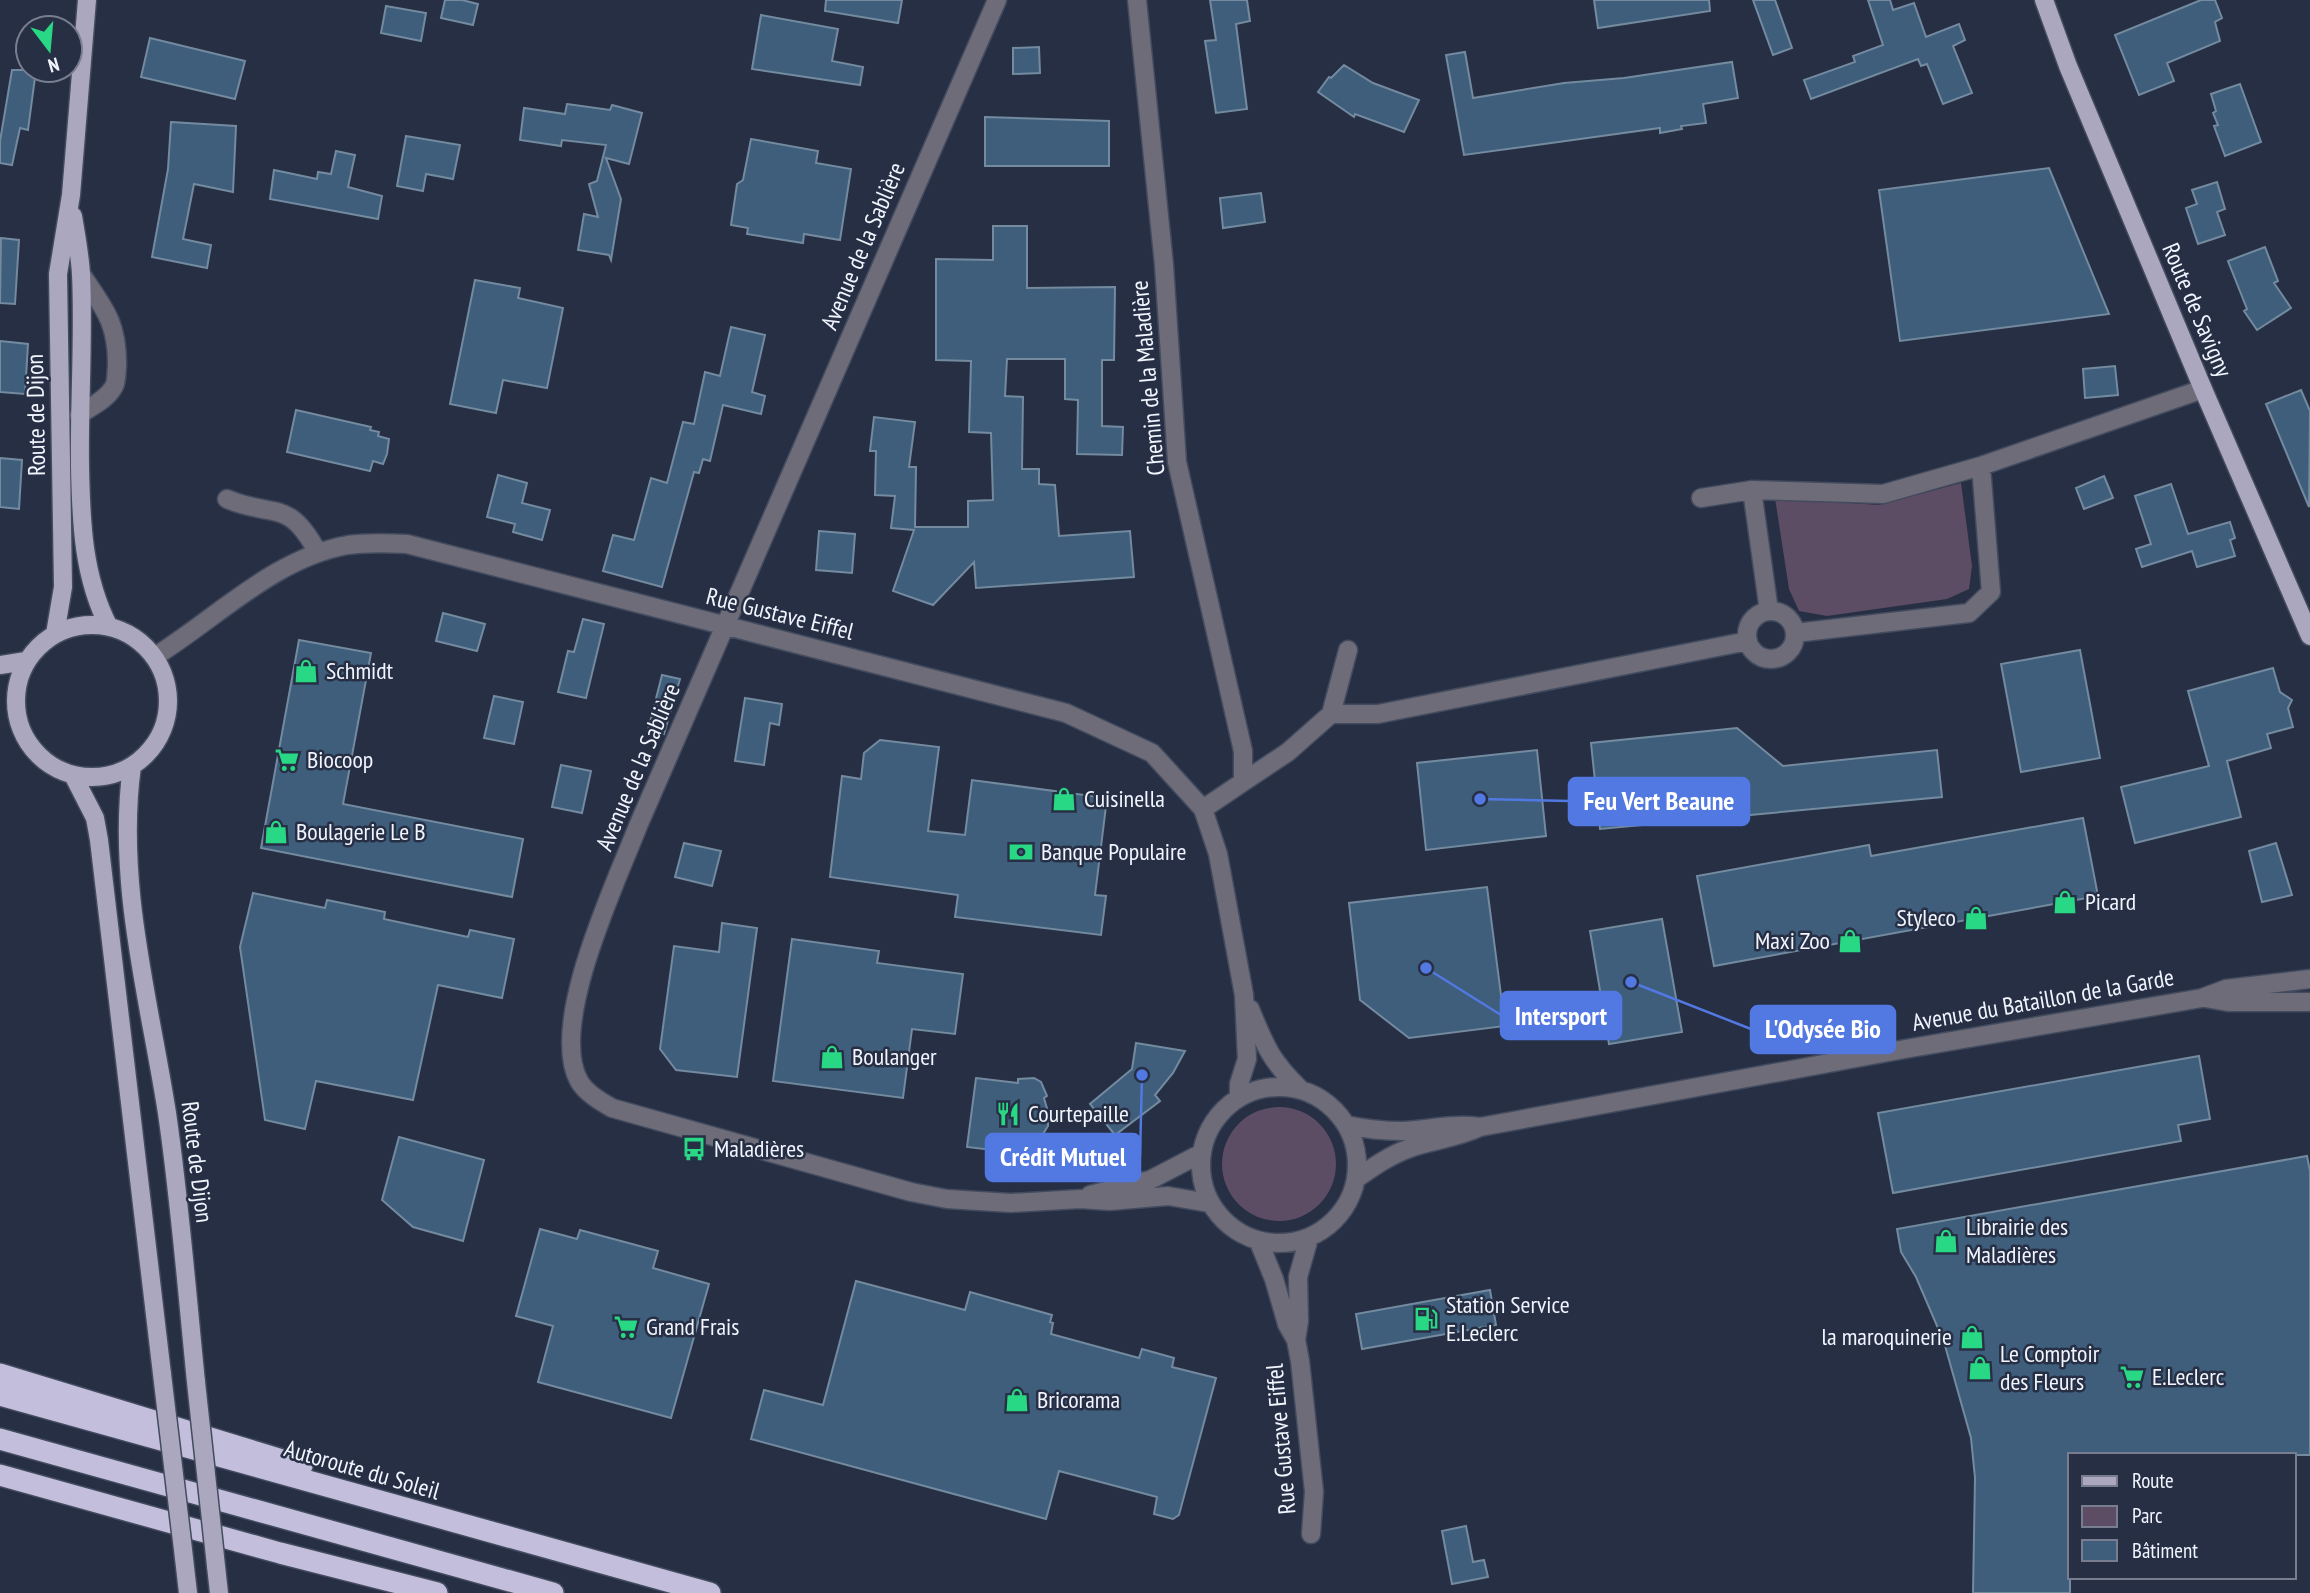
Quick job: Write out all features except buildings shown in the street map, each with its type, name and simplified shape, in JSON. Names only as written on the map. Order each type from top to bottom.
[{"type":"highway","points":[[0,1374],[306,1468],[339,1491]]},
{"type":"highway","name":"Autoroute du Soleil","points":[[0,1395],[710,1593]]},
{"type":"highway","points":[[0,1439],[553,1593]]},
{"type":"highway","points":[[0,1475],[213,1535],[437,1593]]},
{"type":"main road","name":"Route de Dijon","points":[[55,634],[63,587],[58,274],[71,195],[88,0]]},
{"type":"main road","name":"Route de Savigny","points":[[2044,0],[2068,66],[2203,389],[2308,624]]},
{"type":"main road","name":"Route de Dijon","points":[[71,195],[80,274],[80,495],[86,560],[98,606],[109,627]]},
{"type":"main road","points":[[72,627],[109,627],[134,638],[154,657],[163,673],[168,708],[164,725],[151,748],[132,766],[103,776],[73,775],[55,768],[39,756],[26,741],[18,722],[15,702],[18,680],[26,661],[39,646],[55,634],[72,627]]},
{"type":"main road","points":[[0,665],[26,661]]},
{"type":"main road","points":[[0,710],[18,722]]},
{"type":"main road","name":"Route de Dijon","points":[[132,766],[126,837],[129,887],[169,1128],[219,1593]]},
{"type":"main road","points":[[73,775],[87,799],[99,840],[188,1593]]},
{"type":"street","name":"Avenue de la Sablière","points":[[997,0],[638,826],[588,952],[571,1028],[570,1054],[580,1083],[611,1108],[911,1192],[947,1199],[987,1202],[1040,1203],[1080,1199],[1110,1201],[1168,1196],[1209,1203]]},
{"type":"street","name":"Chemin de la Maladière","points":[[1137,0],[1164,265],[1177,463],[1243,751],[1243,782]]},
{"type":"street","points":[[79,415],[105,397],[114,387],[117,346],[114,328],[107,312],[80,274]]},
{"type":"street","points":[[1701,498],[1752,490],[1883,494],[1981,466],[2203,389]]},
{"type":"street","points":[[1795,633],[1969,613],[1991,592],[1981,466]]},
{"type":"street","points":[[1752,490],[1769,611]]},
{"type":"street","points":[[227,499],[282,512],[299,523],[318,554]]},
{"type":"street","name":"Rue Gustave Eiffel","points":[[154,657],[294,562],[349,545],[407,544],[1066,713],[1152,753],[1203,809],[1220,867],[1244,995],[1247,1059],[1239,1084],[1239,1097]]},
{"type":"street","points":[[1775,611],[1789,618],[1795,633],[1794,641],[1786,654],[1771,659],[1756,654],[1748,641],[1747,633],[1753,619],[1759,614],[1775,611]]},
{"type":"street","points":[[1331,714],[1378,714],[1748,641]]},
{"type":"street","points":[[1203,809],[1288,752],[1331,714],[1348,650]]},
{"type":"street","name":"Avenue du Bataillon de la Garde","points":[[1356,1179],[1407,1149],[1461,1136],[1479,1127],[2202,998],[2226,989],[2310,979]]},
{"type":"street","name":"Rue Gustave Eiffel","points":[[1244,995],[1268,1054],[1301,1090]]},
{"type":"street","name":"Avenue du Bataillon de la Garde","points":[[2202,998],[2228,1002],[2310,1002]]},
{"type":"street","points":[[1280,1087],[1301,1090],[1319,1098],[1334,1110],[1346,1125],[1354,1142],[1356,1179],[1350,1198],[1340,1215],[1326,1228],[1309,1238],[1284,1244],[1259,1242],[1230,1227],[1209,1203],[1200,1179],[1200,1154],[1207,1131],[1220,1112],[1239,1097],[1259,1089],[1280,1087]]},
{"type":"street","name":"Avenue du Bataillon de la Garde","points":[[1346,1125],[1378,1130],[1459,1124],[1479,1127]]},
{"type":"street","name":"Avenue de la Sablière","points":[[1080,1199],[1107,1189],[1150,1180],[1200,1154]]},
{"type":"street","name":"Rue Gustave Eiffel","points":[[1309,1238],[1298,1277],[1299,1321],[1296,1340],[1313,1482],[1314,1511],[1311,1534]]},
{"type":"street","name":"Rue Gustave Eiffel","points":[[1259,1242],[1274,1279],[1287,1324],[1296,1340]]},
{"type":"green space","points":[[1961,483],[1972,566],[1969,589],[1947,599],[1827,616],[1799,611],[1789,589],[1775,498],[1879,505]]},
{"type":"green space","points":[[1279,1107],[1301,1111],[1311,1116],[1327,1132],[1332,1142],[1336,1164],[1332,1186],[1327,1196],[1311,1212],[1301,1217],[1279,1221],[1257,1217],[1247,1212],[1231,1196],[1226,1186],[1222,1164],[1226,1142],[1231,1132],[1247,1116],[1257,1111]]},
{"type":"place","name":"Schmidt","points":[[306,671]]},
{"type":"place","name":"Biocoop","points":[[287,760]]},
{"type":"place","name":"Cuisinella","points":[[1064,799]]},
{"type":"place","name":"Feu Vert Beaune","points":[[1480,799]]},
{"type":"place","name":"Boulagerie Le B","points":[[276,832]]},
{"type":"place","name":"Banque Populaire","points":[[1021,852]]},
{"type":"place","name":"Picard","points":[[2065,902]]},
{"type":"place","name":"Styleco","points":[[1976,918]]},
{"type":"place","name":"Maxi Zoo","points":[[1850,941]]},
{"type":"place","name":"Intersport","points":[[1426,968]]},
{"type":"place","name":"L'Odysée Bio","points":[[1631,982]]},
{"type":"place","name":"Boulanger","points":[[832,1057]]},
{"type":"place","name":"Crédit Mutuel","points":[[1142,1075]]},
{"type":"place","name":"Courtepaille","points":[[1008,1114]]},
{"type":"place","name":"Maladières","points":[[694,1149]]},
{"type":"place","name":"Librairie des Maladières","points":[[1946,1241]]},
{"type":"place","name":"Station Service E.Leclerc","points":[[1426,1319]]},
{"type":"place","name":"Grand Frais","points":[[626,1327]]},
{"type":"place","name":"la maroquinerie","points":[[1972,1337]]},
{"type":"place","name":"Le Comptoir des Fleurs","points":[[1980,1368]]},
{"type":"place","name":"E.Leclerc","points":[[2132,1377]]},
{"type":"place","name":"Bricorama","points":[[1017,1400]]}]
